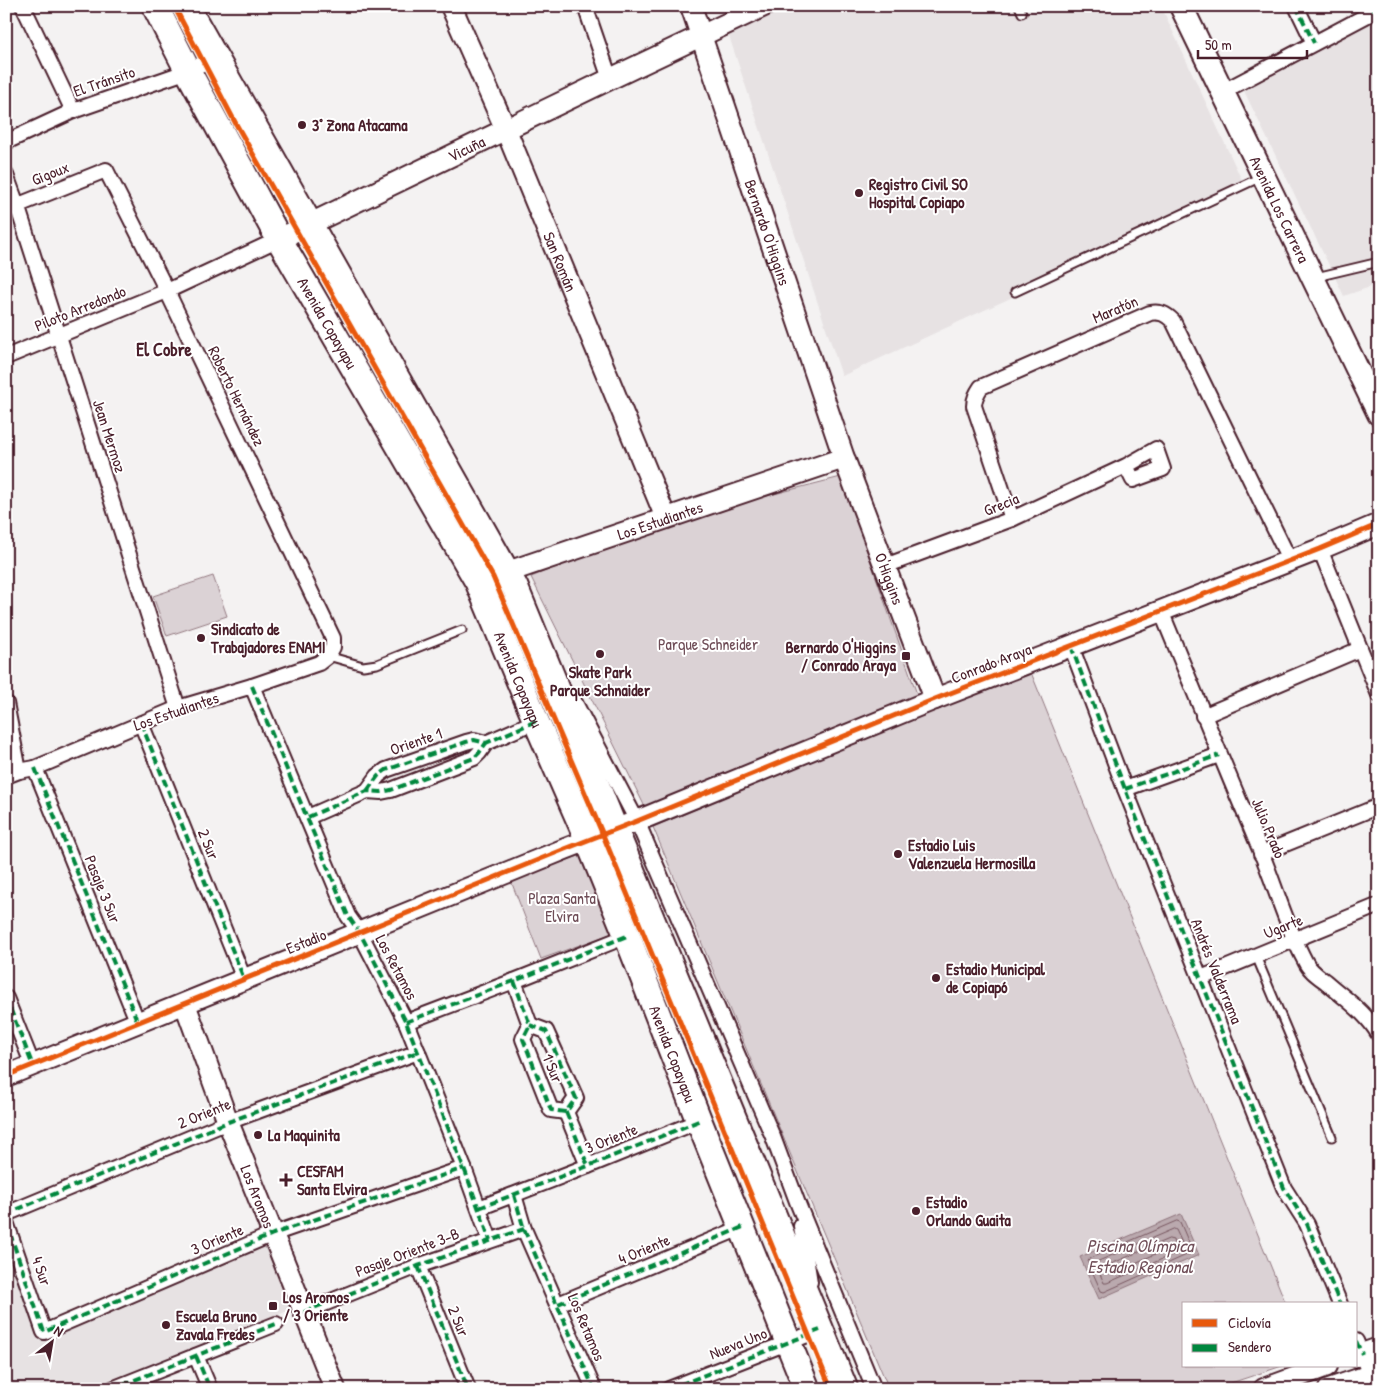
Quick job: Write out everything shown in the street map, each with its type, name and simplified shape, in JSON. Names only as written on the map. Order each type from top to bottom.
[{"type":"highway","name":"Avenida Copayapu","points":[[155,6],[188,71],[280,239],[478,582],[536,722],[588,840],[807,1389]]},
{"type":"highway","name":"Avenida Copayapu","points":[[186,6],[510,580],[626,825],[845,1389]]},
{"type":"highway","points":[[254,191],[278,212],[310,225]]},
{"type":"main road","name":"Avenida Los Carrera","points":[[1181,6],[1379,414]]},
{"type":"street","points":[[23,6],[73,111]]},
{"type":"street","name":"San Román","points":[[451,6],[506,130],[666,518]]},
{"type":"street","points":[[585,6],[610,79]]},
{"type":"street","name":"Bernardo O'Higgins","points":[[691,6],[844,458]]},
{"type":"street","name":"Vicuña","points":[[167,291],[310,225],[764,6]]},
{"type":"street","points":[[1296,6],[1314,43]]},
{"type":"street","points":[[1222,92],[1375,9]]},
{"type":"street","name":"El Tránsito","points":[[6,142],[73,111],[188,71],[216,57]]},
{"type":"street","name":"Gigoux","points":[[12,207],[106,170]]},
{"type":"street","name":"Roberto Hernández","points":[[106,170],[167,291],[333,638],[333,647],[328,656]]},
{"type":"street","name":"Jean Mermoz","points":[[6,175],[12,207],[59,336],[178,708]]},
{"type":"street","name":"Piloto Arredondo","points":[[6,356],[167,291]]},
{"type":"street","name":"Maratón","points":[[1012,519],[974,406],[975,396],[978,391],[981,387],[1150,313],[1158,312],[1168,316],[1173,321],[1290,561]]},
{"type":"street","name":"Los Estudiantes","points":[[478,582],[510,580],[666,518],[844,458]]},
{"type":"street","name":"O'Higgins","points":[[844,458],[935,699]]},
{"type":"street","name":"Grecia","points":[[886,566],[1012,519],[1126,466]]},
{"type":"street","name":"Conrado Araya","points":[[626,825],[935,699],[1290,561],[1379,524]]},
{"type":"street","points":[[1320,549],[1379,695]]},
{"type":"street","name":"Julio Prado","points":[[1161,611],[1261,854],[1294,940],[1306,964],[1315,974],[1364,1015],[1379,1035]]},
{"type":"street","name":"Andrés Valderrama","points":[[1071,646],[1125,788],[1284,1188],[1307,1224],[1339,1302]]},
{"type":"street","points":[[1203,716],[1360,649]]},
{"type":"street","name":"Los Estudiantes","points":[[12,774],[36,768],[141,722],[178,708],[252,686],[319,663],[328,656]]},
{"type":"street","name":"Los Retamos","points":[[252,686],[348,916],[360,933],[406,1022],[464,1168],[490,1240]]},
{"type":"street","points":[[6,702],[12,774]]},
{"type":"street","name":"2 Sur","points":[[141,722],[244,979]]},
{"type":"street","name":"Oriente 1","points":[[308,817],[366,791],[378,776],[386,770],[466,742],[474,740],[486,742],[536,722]]},
{"type":"street","name":"Oriente 1","points":[[366,791],[381,792],[391,790],[474,758],[486,742]]},
{"type":"street","points":[[1125,788],[1219,755]]},
{"type":"street","name":"Pasaje 3 Sur","points":[[36,768],[138,1023]]},
{"type":"street","points":[[1261,854],[1379,806]]},
{"type":"street","name":"Estadio","points":[[6,1076],[626,825]]},
{"type":"street","name":"Avenida Copayapu","points":[[626,825],[773,1137],[798,1204],[874,1389]]},
{"type":"street","name":"Ugarte","points":[[1201,978],[1379,905]]},
{"type":"street","points":[[406,1022],[627,936]]},
{"type":"street","name":"1 Sur","points":[[514,981],[530,1025],[523,1039],[551,1110],[566,1112],[576,1098],[546,1031],[530,1025]]},
{"type":"street","points":[[6,998],[33,1066]]},
{"type":"street","name":"Los Aromos","points":[[185,1004],[228,1122],[335,1389]]},
{"type":"street","name":"2 Oriente","points":[[6,1214],[228,1122],[418,1052]]},
{"type":"street","points":[[566,1112],[588,1166]]},
{"type":"street","name":"3 Oriente","points":[[479,1208],[699,1121]]},
{"type":"street","name":"3 Oriente","points":[[44,1332],[273,1234],[464,1168]]},
{"type":"street","name":"Los Retamos","points":[[514,1195],[524,1228],[594,1389]]},
{"type":"street","name":"Avenida Copayapu","points":[[798,1204],[818,1322]]},
{"type":"street","name":"4 Sur","points":[[6,1222],[44,1332]]},
{"type":"street","name":"4 Oriente","points":[[558,1304],[742,1227]]},
{"type":"street","name":"Pasaje Oriente 3-B","points":[[304,1312],[418,1266],[524,1228]]},
{"type":"street","name":"2 Sur","points":[[418,1266],[468,1389]]},
{"type":"street","name":"Nueva Uno","points":[[671,1388],[788,1342],[818,1322]]},
{"type":"street","points":[[112,1389],[276,1324]]},
{"type":"street","points":[[1330,1389],[1374,1373],[1363,1350]]},
{"type":"street","points":[[196,1356],[210,1389]]},
{"type":"street","points":[[1264,1389],[1322,1368]]},
{"type":"lane","points":[[1015,292],[1263,176]]},
{"type":"lane","points":[[1313,278],[1379,262]]},
{"type":"lane","points":[[328,656],[362,666],[377,664],[462,630]]},
{"type":"lane","points":[[1256,956],[1332,1137]]},
{"type":"shaded area","points":[[779,6],[1161,6],[1246,189],[842,376],[727,30]]},
{"type":"shaded area","points":[[1379,18],[1379,284],[1344,296],[1244,91]]},
{"type":"shaded area","name":"Escuela Bruno Zavala Fredes","points":[[6,1240],[40,1341],[267,1242],[295,1308],[96,1389],[6,1389]]},
{"type":"green space","name":"Parque Schneider","points":[[841,477],[918,697],[645,807],[531,577],[680,518]]},
{"type":"green space","points":[[213,576],[227,616],[167,636],[153,596]]},
{"type":"green space","name":"Estadio Municipal de Copiapó","points":[[1030,670],[1285,1302],[1182,1302],[1182,1368],[1276,1368],[1213,1389],[889,1389],[653,827]]},
{"type":"green space","name":"Plaza Santa Elvira","points":[[584,854],[613,933],[541,959],[511,881]]},
{"type":"water","name":"Piscina Olímpica Estadio Regional","points":[[1181,1214],[1199,1255],[1099,1299],[1080,1257]]},
{"type":"marked path","points":[[1296,6],[1314,43]]},
{"type":"marked path","points":[[1372,6],[1374,11]]},
{"type":"marked path","points":[[1071,646],[1125,789],[1284,1188],[1307,1224],[1339,1302]]},
{"type":"marked path","points":[[252,686],[348,916],[360,933],[406,1022],[464,1168],[490,1240]]},
{"type":"marked path","points":[[367,791],[378,776],[386,770],[466,742],[474,740],[486,743],[536,721]]},
{"type":"marked path","points":[[141,723],[244,979]]},
{"type":"marked path","points":[[308,817],[367,791],[381,792],[391,790],[474,758],[486,743]]},
{"type":"marked path","points":[[1125,789],[1219,755]]},
{"type":"marked path","points":[[35,768],[138,1023]]},
{"type":"marked path","points":[[406,1022],[627,936]]},
{"type":"marked path","points":[[514,981],[530,1025]]},
{"type":"marked path","points":[[6,998],[33,1066]]},
{"type":"marked path","points":[[530,1025],[546,1031],[576,1098],[566,1112],[551,1110],[523,1039],[530,1025]]},
{"type":"marked path","points":[[6,1214],[228,1122],[418,1052]]},
{"type":"marked path","points":[[566,1112],[588,1166]]},
{"type":"marked path","points":[[479,1208],[699,1121]]},
{"type":"marked path","points":[[6,1222],[44,1332],[273,1234],[464,1168]]},
{"type":"marked path","points":[[514,1195],[524,1229],[594,1389]]},
{"type":"marked path","points":[[558,1304],[743,1227]]},
{"type":"marked path","points":[[304,1312],[418,1266],[524,1229]]},
{"type":"marked path","points":[[418,1266],[468,1389]]},
{"type":"marked path","points":[[112,1389],[276,1324]]},
{"type":"marked path","points":[[669,1389],[820,1330]]},
{"type":"marked path","points":[[1358,1345],[1362,1354]]},
{"type":"marked path","points":[[196,1356],[210,1389]]},
{"type":"cycle path","points":[[174,6],[236,124],[493,577],[603,835],[831,1389]]},
{"type":"cycle path","points":[[6,1076],[935,699],[1320,549],[1379,524]]},
{"type":"place","name":"3° Zona Atacama","points":[[302,125]]},
{"type":"place","name":"Registro Civil SO Hospital Copiapo","points":[[859,193]]},
{"type":"place","name":"Sindicato de Trabajadores ENAMI","points":[[201,638]]},
{"type":"place","name":"Skate Park Parque Schnaider","points":[[600,654]]},
{"type":"place","name":"Bernardo O'Higgins / Conrado Araya","points":[[906,656]]},
{"type":"place","name":"Estadio Luis Valenzuela Hermosilla","points":[[898,854]]},
{"type":"place","name":"Estadio Municipal de Copiapó","points":[[936,978]]},
{"type":"place","name":"La Maquinita","points":[[258,1135]]},
{"type":"place","name":"CESFAM Santa Elvira","points":[[286,1180]]},
{"type":"place","name":"Estadio Orlando Guaita","points":[[916,1211]]},
{"type":"place","name":"Los Aromos / 3 Oriente","points":[[273,1306]]},
{"type":"place","name":"Escuela Bruno Zavala Fredes","points":[[166,1325]]},
{"type":"district","name":"El Cobre","points":[[164,350]]}]
